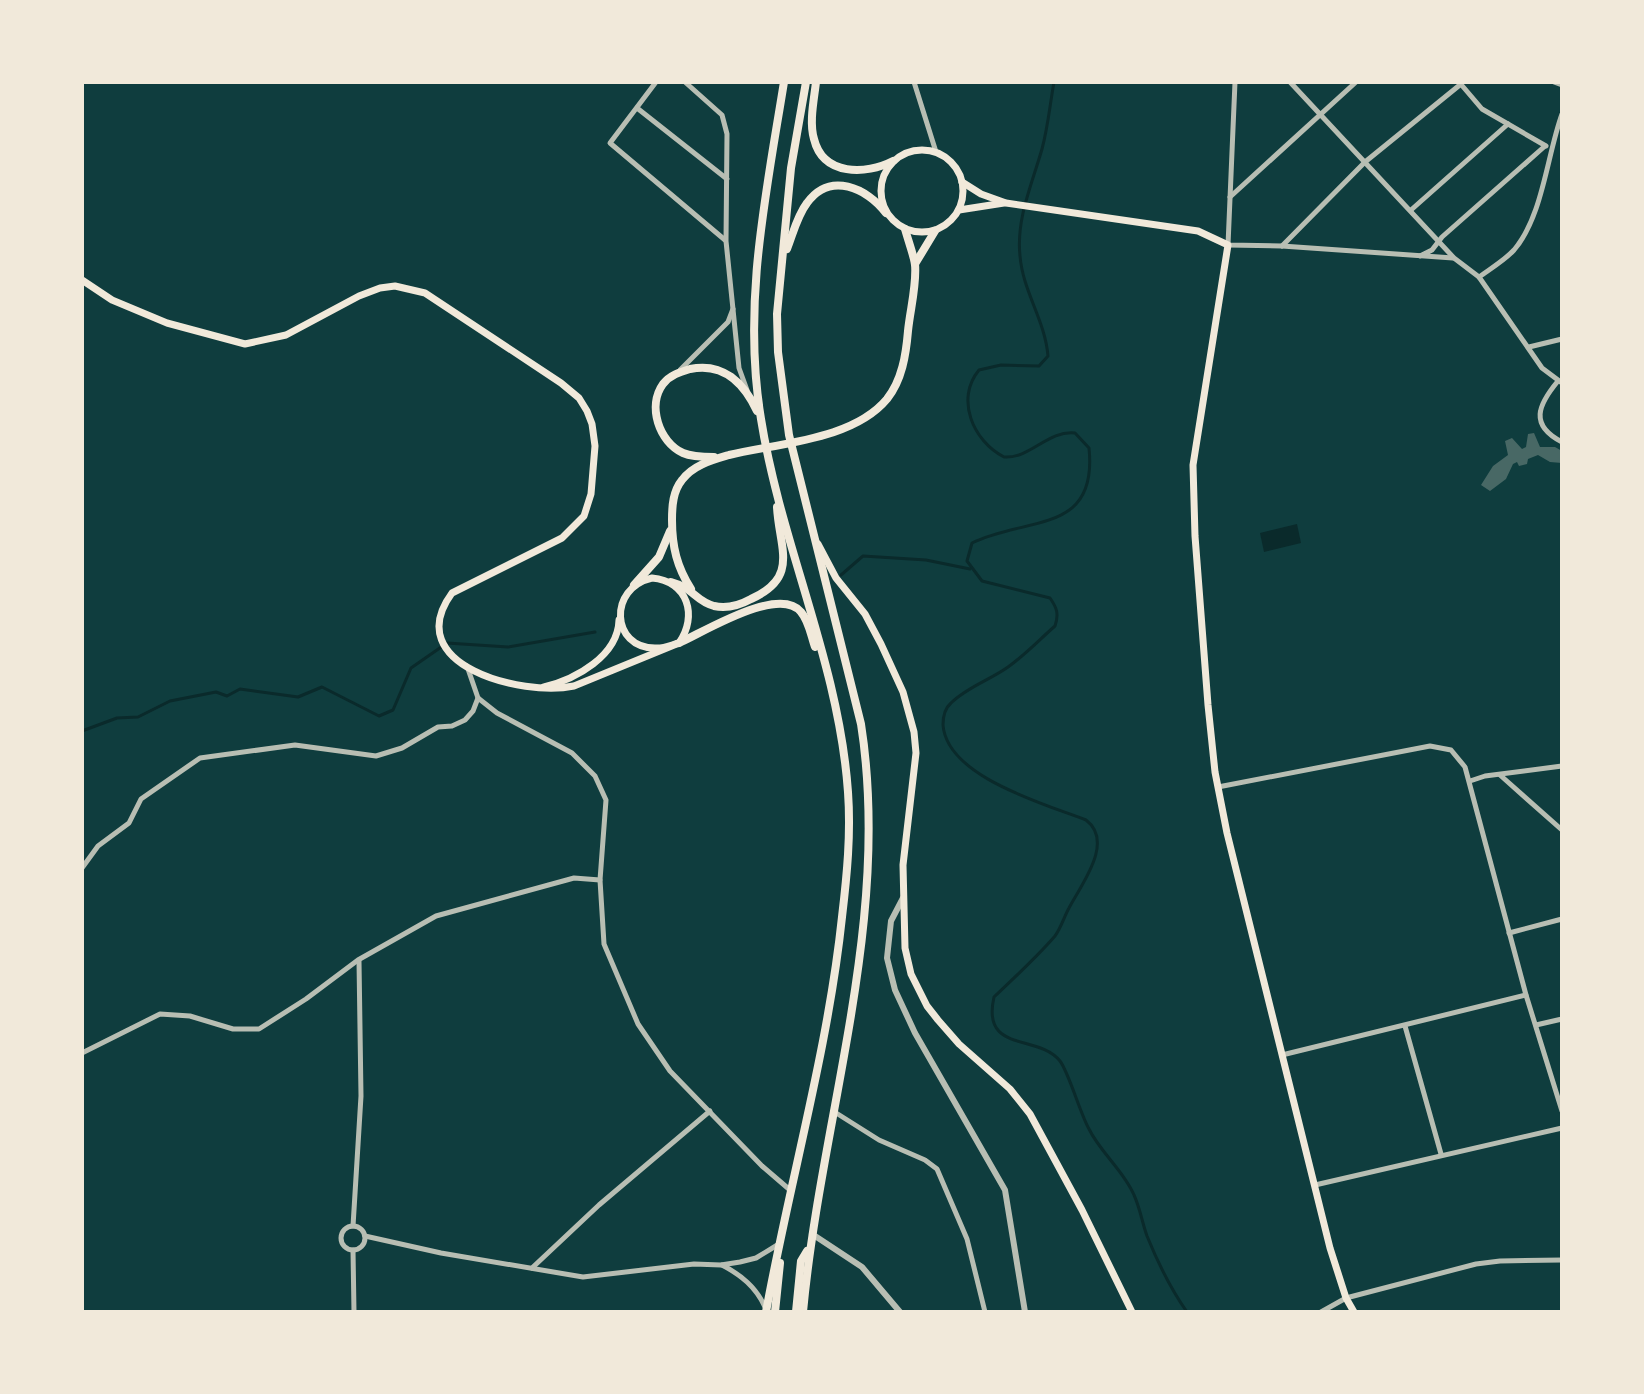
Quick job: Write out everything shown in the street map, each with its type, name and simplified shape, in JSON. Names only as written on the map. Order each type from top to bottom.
[{"type":"highway","points":[[766,1312],[835,980],[850,826],[844,755],[824,658],[778,499],[760,418],[753,363],[759,235],[784,82]]},
{"type":"highway","points":[[803,1312],[809,1248],[856,979],[869,859],[868,769],[850,676],[789,435],[782,390],[777,314],[791,168],[806,82]]},
{"type":"highway","points":[[816,82],[812,131],[818,150],[824,157],[840,168],[855,171],[880,168],[893,161]]},
{"type":"highway","points":[[782,261],[806,204],[830,186],[845,184],[860,189],[878,202],[886,213]]},
{"type":"highway","points":[[778,499],[778,522],[785,550],[779,578],[770,588],[738,605],[721,607],[701,600],[687,587],[675,557],[672,522],[676,488],[694,467],[722,457],[838,431],[860,422],[889,397],[900,376],[906,352],[915,264],[905,229]]},
{"type":"highway","points":[[915,264],[935,231]]},
{"type":"highway","points":[[722,457],[683,453],[667,442],[656,403],[661,386],[675,374],[697,368],[718,369],[736,380],[749,394],[760,418]]},
{"type":"highway","points":[[634,585],[659,557],[672,522]]},
{"type":"highway","points":[[671,582],[687,587]]},
{"type":"highway","points":[[686,598],[687,587]]},
{"type":"highway","points":[[679,643],[754,608],[778,602],[793,605],[801,612],[816,649],[824,658]]},
{"type":"highway","points":[[775,1312],[781,1234]]},
{"type":"highway","points":[[796,1312],[801,1261],[809,1248]]},
{"type":"main road","points":[[913,151],[936,152],[957,170],[962,182],[959,210],[945,226],[935,231],[905,229],[886,213],[881,190],[886,170],[893,161],[913,151]]},
{"type":"main road","points":[[962,182],[981,194],[1006,203]]},
{"type":"main road","points":[[959,210],[1017,204],[1198,231],[1228,245],[1193,465],[1195,536],[1218,787],[1331,1252],[1346,1298],[1354,1312]]},
{"type":"main road","points":[[82,280],[112,300],[167,323],[245,344],[286,335],[380,288],[411,288],[425,293],[484,330],[579,398],[592,424],[595,446],[591,494],[584,516],[562,538],[452,593],[443,605],[438,623],[440,641],[447,651],[467,666],[507,683],[534,689],[557,689],[574,686],[679,643],[689,620],[686,598],[671,582],[652,578],[634,585],[622,601],[619,628],[604,654],[576,676],[534,689]]},
{"type":"main road","points":[[814,536],[836,578],[865,614],[893,669],[909,710],[916,753],[904,845],[903,897],[905,948],[911,974],[927,1006],[959,1044],[1010,1089],[1030,1114],[1132,1312]]},
{"type":"main road","points":[[620,611],[621,623],[634,642],[657,649],[679,643]]},
{"type":"street","points":[[656,82],[610,143],[726,241]]},
{"type":"street","points":[[685,82],[722,115],[727,134],[726,241],[739,368],[749,394]]},
{"type":"street","points":[[914,82],[936,152]]},
{"type":"street","points":[[1235,82],[1228,245],[1454,258]]},
{"type":"street","points":[[1290,82],[1454,258],[1479,277],[1542,368],[1560,382],[1547,394],[1539,420],[1542,428],[1562,442]]},
{"type":"street","points":[[1230,197],[1356,82]]},
{"type":"street","points":[[1554,82],[1562,85]]},
{"type":"street","points":[[1282,246],[1365,162],[1460,83],[1482,109],[1548,146]]},
{"type":"street","points":[[637,108],[727,179]]},
{"type":"street","points":[[1479,277],[1513,250],[1522,237],[1539,201],[1548,146],[1562,114]]},
{"type":"street","points":[[1411,210],[1508,124]]},
{"type":"street","points":[[1416,257],[1425,254],[1548,146]]},
{"type":"street","points":[[675,374],[728,322],[733,308]]},
{"type":"street","points":[[1529,347],[1562,339]]},
{"type":"street","points":[[467,666],[478,698],[497,713],[572,753],[595,776],[606,800],[600,880],[604,944],[638,1024],[670,1071],[762,1166],[790,1190]]},
{"type":"street","points":[[82,868],[98,846],[129,823],[141,799],[200,758],[295,745],[376,756],[402,748],[438,727],[452,726],[465,720],[478,698]]},
{"type":"street","points":[[1218,787],[1430,746],[1451,750],[1461,761],[1470,781],[1526,995],[1562,1111]]},
{"type":"street","points":[[1470,781],[1562,766]]},
{"type":"street","points":[[1499,774],[1562,830]]},
{"type":"street","points":[[82,1053],[160,1014],[190,1016],[233,1029],[259,1029],[358,960],[436,916],[574,878],[600,880]]},
{"type":"street","points":[[903,897],[891,921],[887,958],[895,990],[915,1033],[1005,1190],[1025,1312]]},
{"type":"street","points":[[1509,933],[1562,919]]},
{"type":"street","points":[[353,1226],[361,1096],[358,960]]},
{"type":"street","points":[[1282,1055],[1526,995]]},
{"type":"street","points":[[1536,1025],[1562,1019]]},
{"type":"street","points":[[1405,1026],[1441,1154]]},
{"type":"street","points":[[532,1268],[599,1205],[710,1111]]},
{"type":"street","points":[[833,1111],[879,1140],[925,1160],[937,1169],[967,1239],[985,1312]]},
{"type":"street","points":[[1315,1185],[1562,1128]]},
{"type":"street","points":[[353,1226],[361,1229],[365,1236],[363,1244],[353,1250],[345,1247],[342,1235],[346,1228],[353,1226]]},
{"type":"street","points":[[812,1234],[862,1267],[900,1312]]},
{"type":"street","points":[[365,1236],[441,1253],[583,1277],[694,1264],[721,1265],[756,1258],[779,1244]]},
{"type":"street","points":[[353,1250],[354,1312]]},
{"type":"street","points":[[1321,1312],[1346,1298],[1476,1264],[1562,1260]]},
{"type":"street","points":[[721,1265],[752,1286],[766,1312]]},
{"type":"water","points":[[1297,524],[1301,543],[1264,552],[1260,533]]},
{"type":"building","points":[[1534,433],[1540,447],[1555,447],[1562,451],[1562,463],[1550,462],[1538,455],[1528,459],[1527,464],[1513,464],[1506,479],[1490,491],[1481,485],[1493,466],[1508,455],[1505,441],[1512,438],[1522,449],[1526,447],[1528,434]]},
{"type":"waterway","points":[[1054,82],[1044,141],[1026,202],[1019,242],[1025,282],[1043,330],[1048,356],[1039,366],[1001,365],[979,370],[968,394],[968,406],[976,430],[993,450],[1004,457],[1022,454],[1056,436],[1075,433],[1089,448],[1089,476],[1082,496],[1070,509],[1054,518],[972,543],[967,561],[982,581],[1050,598],[1057,618],[1055,626],[1014,662],[951,703],[944,713],[943,725],[949,743],[961,760],[979,774],[1024,797],[1086,820],[1094,829],[1097,851],[1093,864],[1059,930],[994,997],[992,1015],[1003,1035],[1039,1047],[1060,1061],[1094,1137],[1130,1186],[1156,1256],[1187,1312]]},
{"type":"waterway","points":[[841,575],[863,556],[926,560],[970,569]]},
{"type":"waterway","points":[[82,731],[117,718],[138,717],[170,701],[216,692],[227,696],[240,689],[298,697],[322,687],[379,716],[393,710],[411,668],[447,643],[508,647],[595,632]]}]
